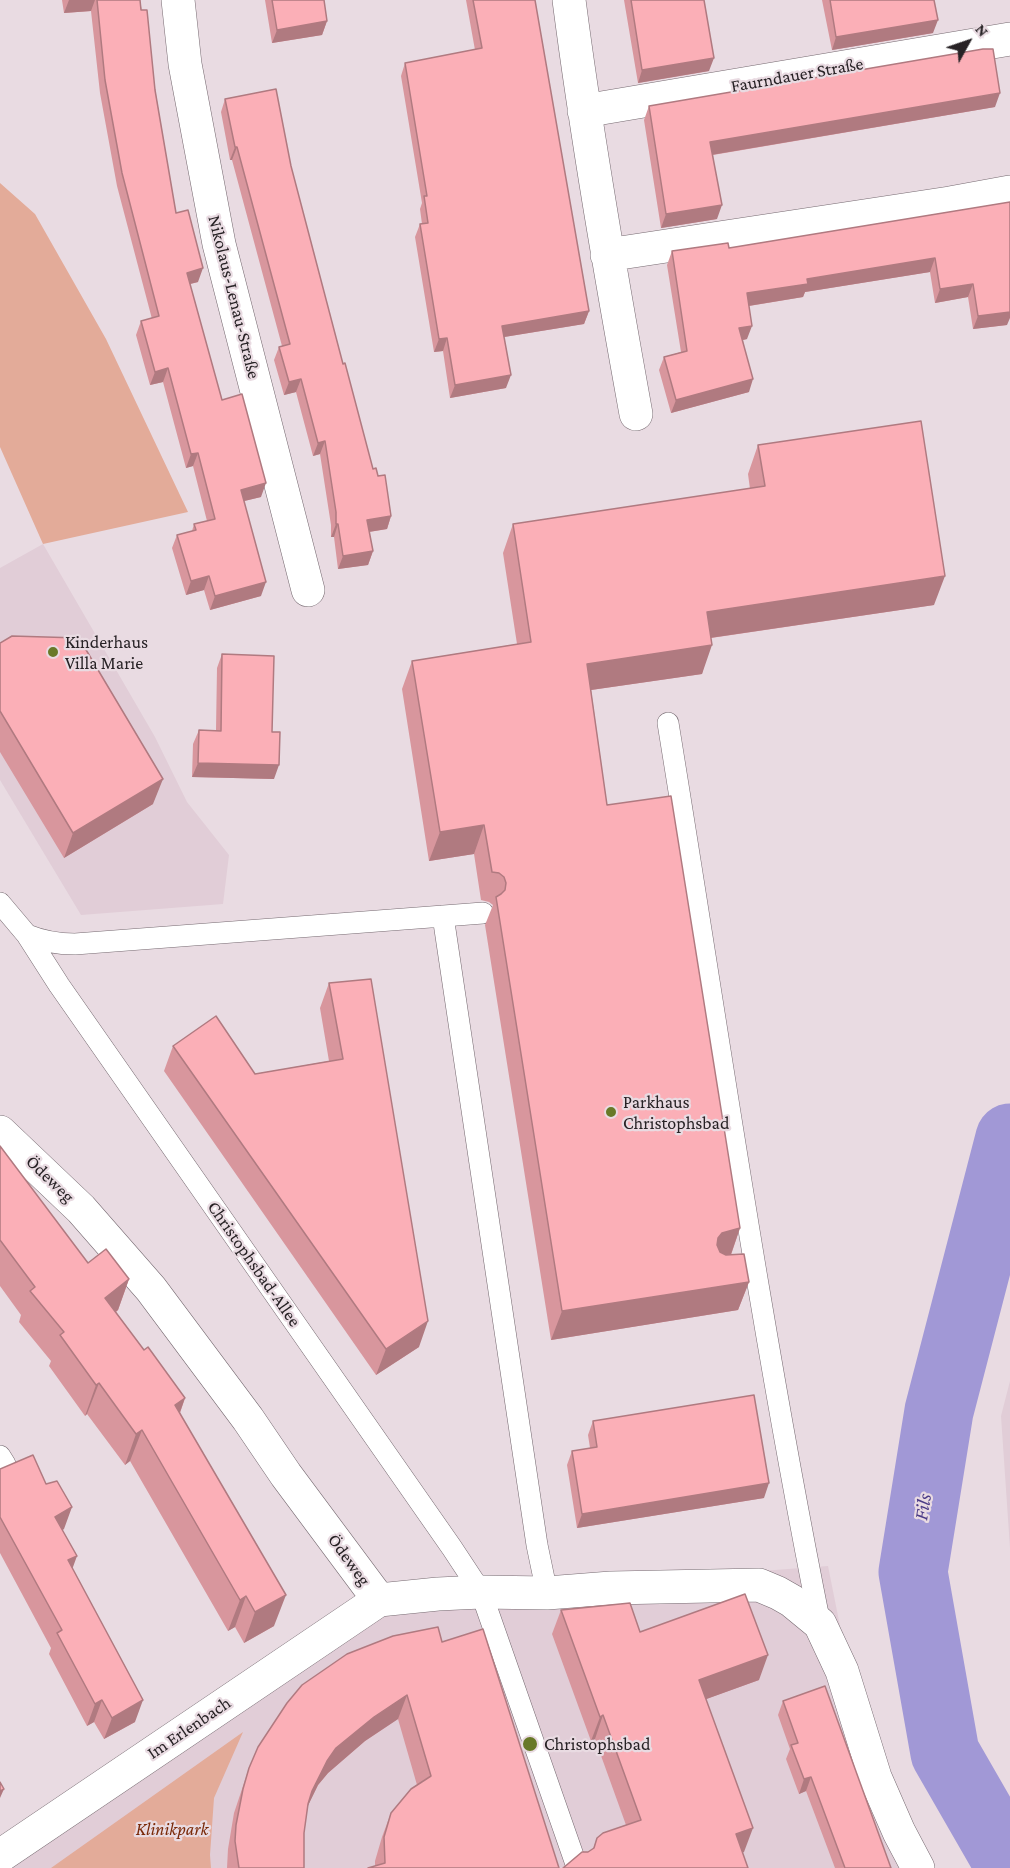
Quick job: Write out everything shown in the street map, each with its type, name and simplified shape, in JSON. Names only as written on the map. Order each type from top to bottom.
[{"type":"street","name":"Nikolaus-Lenau-Straße","points":[[178,0],[185,64],[219,244],[308,590]]},
{"type":"street","points":[[569,0],[607,255],[636,414]]},
{"type":"street","name":"Faurndauer Straße","points":[[584,111],[1010,39]]},
{"type":"street","points":[[607,255],[1010,192]]},
{"type":"street","name":"Ödeweg","points":[[0,1132],[81,1209],[152,1288],[379,1600],[481,1592],[547,1593],[611,1588],[759,1586],[792,1601],[820,1624],[842,1671],[875,1777],[899,1833],[918,1868]]},
{"type":"street","name":"Im Erlenbach","points":[[0,1856],[379,1600]]},
{"type":"lane","points":[[668,723],[754,1266],[798,1517],[820,1624]]},
{"type":"lane","name":"Christophsbad-Allee","points":[[0,903],[27,935],[59,985],[446,1538],[481,1592],[576,1864]]},
{"type":"lane","points":[[27,935],[49,942],[75,945],[483,913]]},
{"type":"lane","points":[[443,916],[537,1545],[547,1593]]},
{"type":"lane","points":[[730,1270],[754,1266]]},
{"type":"shaded area","name":"Kinderhaus Villa Marie","points":[[43,544],[155,737],[187,802],[229,855],[223,904],[81,915],[0,780],[0,568]]},
{"type":"shaded area","points":[[1010,1381],[1010,1548],[1001,1416]]},
{"type":"shaded area","name":"Christophsbad","points":[[828,1566],[843,1641],[895,1792],[935,1868],[5,1868],[387,1607],[481,1592]]},
{"type":"green space","points":[[0,183],[35,214],[106,339],[188,512],[43,544],[0,447]]},
{"type":"green space","name":"Klinikpark","points":[[243,1732],[214,1798],[211,1868],[51,1868]]},
{"type":"building","points":[[97,0],[140,0],[141,10],[147,10],[155,90],[176,213],[188,210],[203,268],[187,273],[222,400],[242,394],[266,483],[241,490],[266,582],[215,596],[209,576],[191,581],[177,535],[196,530],[194,524],[215,519],[198,453],[191,454],[168,368],[155,372],[141,321],[159,316],[122,173],[105,80]]},
{"type":"building","points":[[272,0],[324,0],[327,21],[277,30]]},
{"type":"building","points":[[473,0],[535,0],[589,311],[502,326],[511,375],[455,385],[447,338],[439,339],[420,224],[428,223],[424,196],[427,196],[405,63],[482,48]]},
{"type":"building","points":[[631,0],[704,0],[714,58],[642,70]]},
{"type":"building","points":[[830,0],[934,0],[938,20],[836,37]]},
{"type":"building","points":[[993,49],[1000,93],[710,142],[722,205],[666,214],[649,106]]},
{"type":"building","points":[[276,89],[291,166],[343,364],[345,363],[373,469],[376,468],[378,476],[385,475],[391,516],[367,520],[373,551],[343,556],[338,524],[336,524],[325,441],[318,443],[301,379],[289,382],[279,347],[290,344],[237,147],[235,147],[225,99]]},
{"type":"building","points":[[1010,202],[1010,312],[978,316],[973,284],[940,289],[935,258],[807,279],[808,284],[747,293],[752,326],[739,328],[753,379],[676,400],[664,357],[687,351],[672,251],[728,243],[729,248]]},
{"type":"building","points":[[921,421],[945,576],[707,612],[712,645],[587,664],[607,805],[671,796],[740,1228],[722,1233],[717,1245],[720,1252],[726,1255],[744,1254],[749,1282],[562,1311],[496,897],[505,890],[506,883],[504,877],[499,873],[492,872],[484,825],[440,832],[412,661],[531,642],[513,524],[765,486],[758,445]]},
{"type":"building","points":[[12,636],[79,638],[163,779],[73,833],[0,711],[0,643]]},
{"type":"building","points":[[222,654],[274,656],[272,732],[280,732],[279,765],[198,763],[199,730],[221,731]]},
{"type":"building","points":[[371,979],[428,1321],[386,1349],[173,1046],[216,1016],[255,1074],[343,1059],[329,983]]},
{"type":"building","points":[[0,1146],[88,1263],[106,1249],[129,1279],[105,1298],[144,1350],[148,1347],[185,1398],[175,1405],[286,1595],[255,1612],[246,1596],[240,1600],[142,1430],[136,1434],[99,1383],[96,1385],[60,1335],[64,1332],[30,1291],[35,1287],[0,1240]]},
{"type":"building","points":[[754,1395],[769,1483],[582,1514],[572,1451],[597,1447],[593,1421]]},
{"type":"building","points":[[33,1455],[46,1484],[57,1481],[72,1507],[55,1517],[77,1556],[68,1560],[143,1700],[112,1718],[102,1700],[95,1704],[57,1633],[62,1630],[0,1517],[0,1469]]},
{"type":"building","points":[[745,1594],[768,1655],[699,1680],[753,1828],[736,1834],[748,1868],[563,1868],[582,1852],[588,1852],[594,1848],[597,1838],[603,1833],[641,1820],[603,1715],[600,1717],[561,1610],[630,1603],[640,1632]]},
{"type":"building","points":[[438,1627],[442,1642],[483,1629],[559,1868],[368,1868],[385,1863],[384,1837],[391,1813],[411,1789],[431,1776],[407,1695],[374,1717],[336,1748],[327,1761],[308,1804],[304,1833],[304,1868],[239,1868],[235,1841],[236,1825],[249,1768],[258,1747],[287,1703],[302,1685],[347,1654],[393,1636]]},
{"type":"building","points":[[825,1686],[891,1868],[845,1868],[811,1777],[804,1779],[791,1745],[798,1743],[783,1701]]},
{"type":"waterway","name":"Fils","points":[[1010,1138],[939,1411],[913,1572],[945,1753],[1010,1866]]},
{"type":"place","name":"Kinderhaus Villa Marie","points":[[53,652]]},
{"type":"place","name":"Parkhaus Christophsbad","points":[[611,1112]]},
{"type":"place","name":"Christophsbad","points":[[530,1744]]}]
